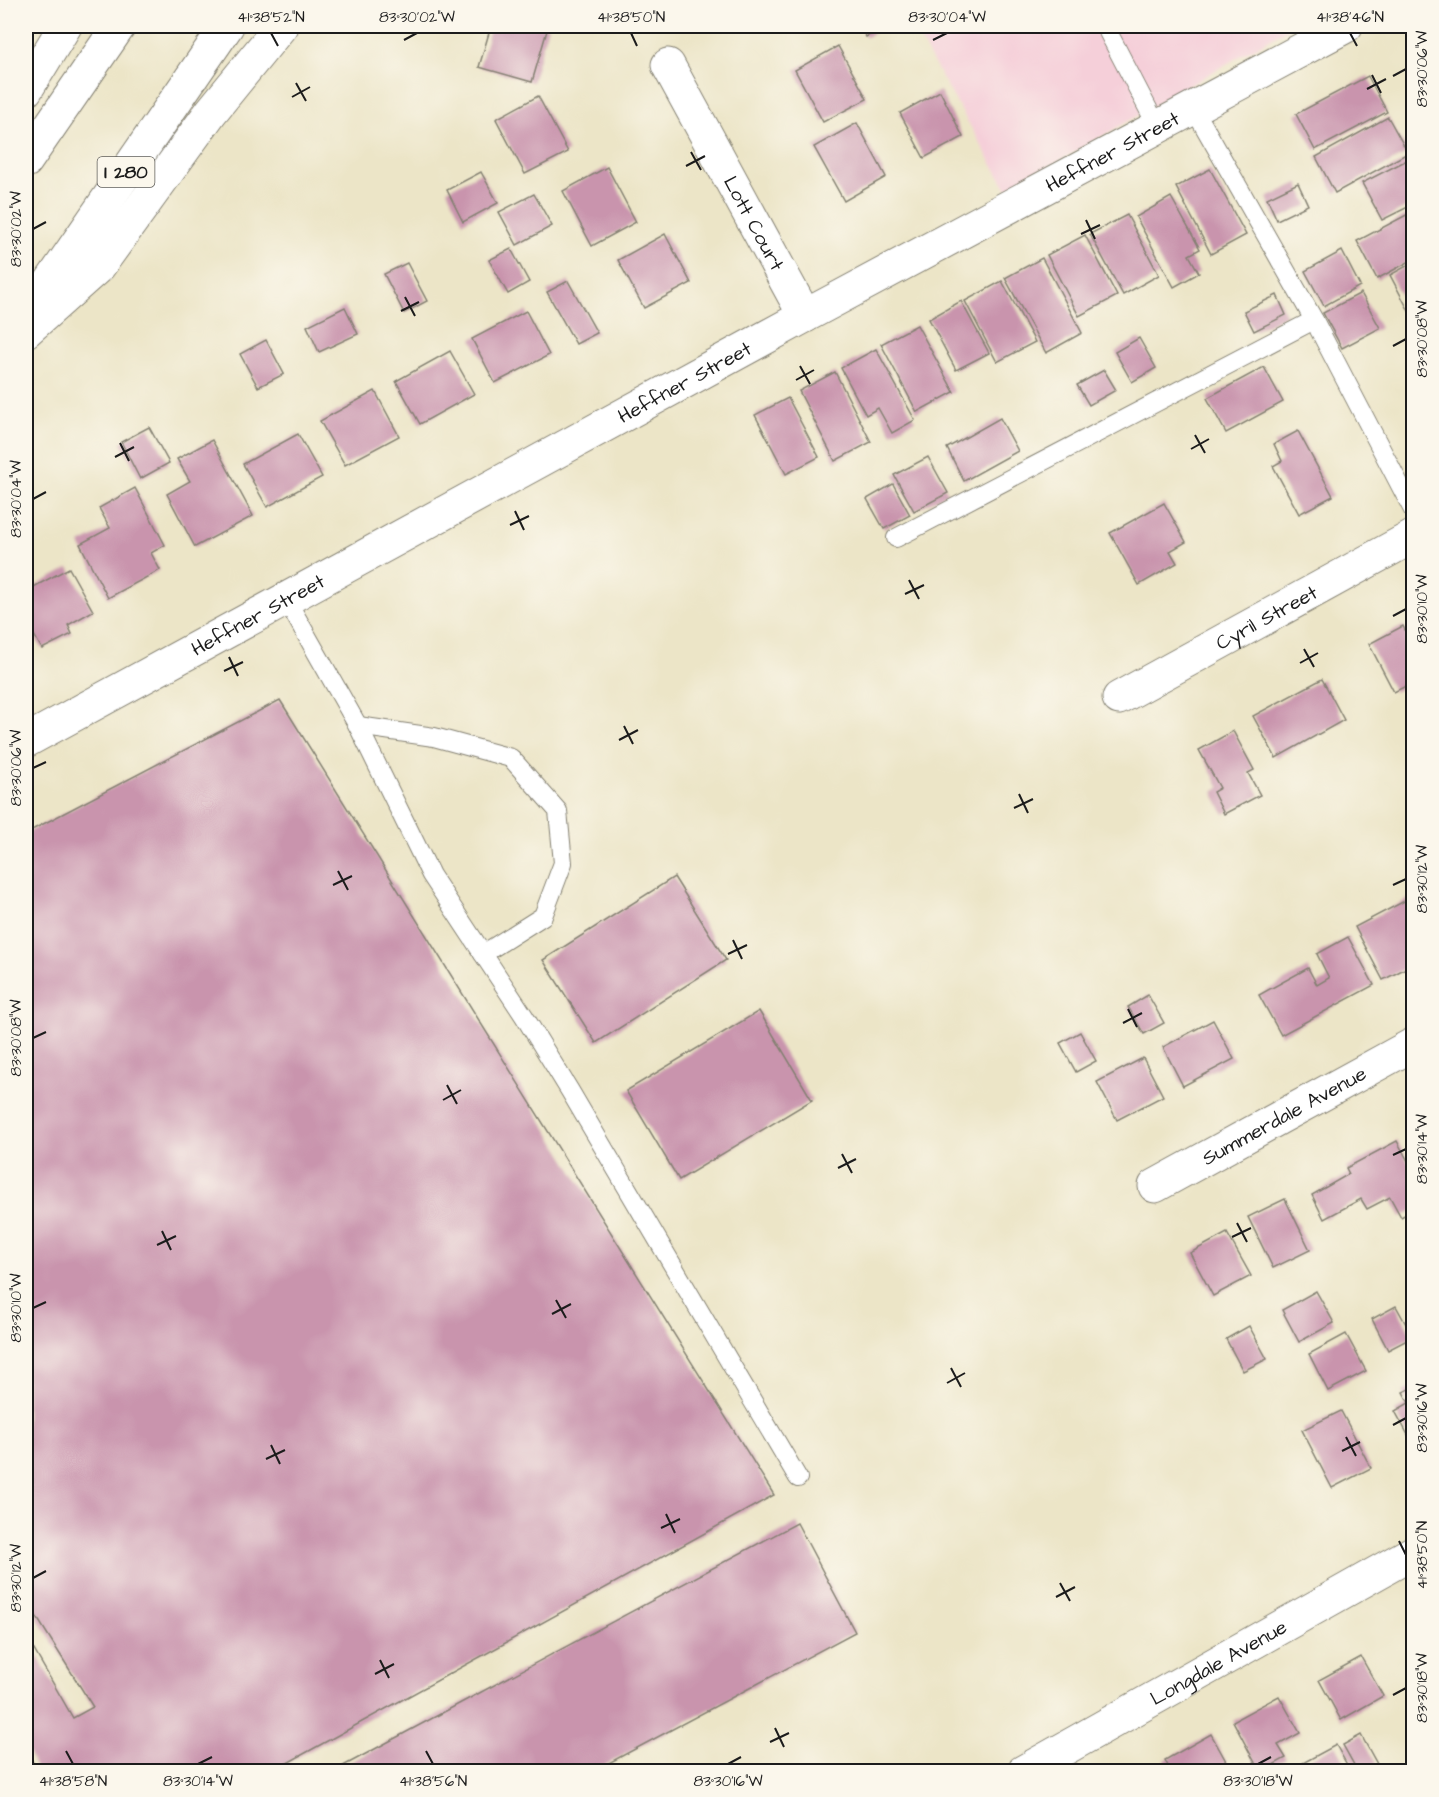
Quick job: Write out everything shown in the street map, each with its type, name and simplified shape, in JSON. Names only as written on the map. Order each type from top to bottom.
[{"type":"main road","points":[[26,90],[65,26]]},
{"type":"main road","points":[[26,161],[119,26]]},
{"type":"main road","name":"I 280","points":[[26,318],[227,26]]},
{"type":"main road","points":[[26,331],[99,266],[211,112],[281,26]]},
{"type":"main road","name":"Heffner Street","points":[[26,741],[805,316],[1346,26]]},
{"type":"main road","name":"Lott Court","points":[[668,65],[805,316]]},
{"type":"main road","name":"Cyril Street","points":[[1119,698],[1413,536]]},
{"type":"main road","name":"Summerdale Avenue","points":[[1155,1186],[1413,1044]]},
{"type":"main road","name":"Longdale Avenue","points":[[1024,1771],[1413,1552]]},
{"type":"lane","points":[[1105,26],[1157,126]]},
{"type":"lane","points":[[1193,107],[1314,320],[1413,512]]},
{"type":"lane","points":[[896,538],[1314,320]]},
{"type":"lane","points":[[286,599],[358,726],[431,875],[570,1091],[798,1478]]},
{"type":"lane","points":[[358,726],[434,737],[511,758],[558,811],[563,863],[543,915],[483,954]]},
{"type":"shaded area","points":[[912,26],[1292,26],[1008,191]]},
{"type":"building","points":[[491,26],[548,27],[532,82],[479,67]]},
{"type":"building","points":[[859,26],[886,26],[866,37]]},
{"type":"building","points":[[838,46],[867,99],[823,122],[795,70]]},
{"type":"building","points":[[1368,76],[1387,112],[1315,150],[1296,114]]},
{"type":"building","points":[[940,91],[963,137],[924,158],[900,113]]},
{"type":"building","points":[[538,96],[568,152],[525,174],[496,119]]},
{"type":"building","points":[[1388,117],[1408,153],[1335,193],[1316,157]]},
{"type":"building","points":[[857,123],[886,177],[844,201],[814,147]]},
{"type":"building","points":[[1411,158],[1414,163],[1414,204],[1382,220],[1362,183]]},
{"type":"building","points":[[607,167],[636,222],[592,246],[563,191]]},
{"type":"building","points":[[1210,169],[1246,235],[1211,254],[1176,187]]},
{"type":"building","points":[[481,172],[498,203],[463,222],[447,190]]},
{"type":"building","points":[[1298,183],[1308,205],[1277,220],[1267,198]]},
{"type":"building","points":[[534,194],[552,226],[517,245],[499,212]]},
{"type":"building","points":[[1171,197],[1200,249],[1189,255],[1199,273],[1174,287],[1136,217]]},
{"type":"building","points":[[1414,211],[1414,259],[1377,279],[1357,241]]},
{"type":"building","points":[[1127,215],[1159,275],[1123,295],[1090,234]]},
{"type":"building","points":[[665,234],[691,283],[644,308],[618,260]]},
{"type":"building","points":[[1085,235],[1117,296],[1079,316],[1047,255]]},
{"type":"building","points":[[511,249],[529,282],[508,294],[489,260]]},
{"type":"building","points":[[1342,251],[1360,286],[1324,306],[1305,271]]},
{"type":"building","points":[[1042,258],[1082,333],[1046,353],[1005,278]]},
{"type":"building","points":[[1414,262],[1414,309],[1409,311],[1390,275]]},
{"type":"building","points":[[407,263],[427,301],[404,313],[384,274]]},
{"type":"building","points":[[568,281],[597,333],[576,344],[547,292]]},
{"type":"building","points":[[1002,281],[1035,342],[997,362],[965,301]]},
{"type":"building","points":[[1361,293],[1380,328],[1342,348],[1323,313]]},
{"type":"building","points":[[1277,295],[1286,315],[1254,331],[1244,311]]},
{"type":"building","points":[[961,301],[989,353],[956,370],[929,319]]},
{"type":"building","points":[[345,307],[358,334],[319,352],[307,326]]},
{"type":"building","points":[[526,311],[549,355],[495,383],[472,339]]},
{"type":"building","points":[[917,325],[954,392],[917,412],[881,344]]},
{"type":"building","points":[[1139,338],[1156,368],[1132,382],[1115,352]]},
{"type":"building","points":[[266,340],[284,374],[258,387],[240,354]]},
{"type":"building","points":[[876,349],[915,420],[892,433],[878,408],[866,415],[841,368]]},
{"type":"building","points":[[450,351],[474,394],[420,424],[396,381]]},
{"type":"building","points":[[1264,367],[1283,402],[1226,433],[1207,398]]},
{"type":"building","points":[[1104,370],[1116,390],[1089,405],[1077,385]]},
{"type":"building","points":[[835,372],[871,442],[835,461],[799,391]]},
{"type":"building","points":[[375,391],[399,436],[345,465],[320,421]]},
{"type":"building","points":[[788,398],[819,457],[786,474],[755,415]]},
{"type":"building","points":[[1000,418],[1018,451],[964,481],[947,448]]},
{"type":"building","points":[[149,427],[169,463],[140,479],[121,442]]},
{"type":"building","points":[[1298,431],[1333,496],[1299,514],[1273,466],[1282,461],[1274,444]]},
{"type":"building","points":[[298,434],[322,477],[267,507],[243,464]]},
{"type":"building","points":[[212,440],[253,516],[195,547],[167,494],[190,481],[177,459]]},
{"type":"building","points":[[928,457],[948,493],[914,511],[894,475]]},
{"type":"building","points":[[893,484],[910,515],[884,529],[867,499]]},
{"type":"building","points":[[135,488],[165,545],[151,553],[160,570],[108,598],[80,544],[110,528],[99,508]]},
{"type":"building","points":[[1164,503],[1186,542],[1170,551],[1177,563],[1139,585],[1110,533]]},
{"type":"building","points":[[69,568],[93,611],[68,625],[72,634],[42,649],[34,635],[26,639],[26,591]]},
{"type":"building","points":[[1403,626],[1414,647],[1414,682],[1394,692],[1369,644]]},
{"type":"building","points":[[1322,679],[1344,720],[1276,758],[1253,716]]},
{"type":"building","points":[[280,700],[774,1495],[271,1772],[38,1772],[26,1749],[26,1636],[73,1718],[93,1707],[26,1600],[26,833]]},
{"type":"building","points":[[1233,731],[1254,770],[1248,773],[1260,795],[1224,814],[1213,792],[1220,788],[1199,750]]},
{"type":"building","points":[[674,877],[726,960],[596,1043],[543,960]]},
{"type":"building","points":[[1414,896],[1414,964],[1383,980],[1355,927]]},
{"type":"building","points":[[1348,937],[1374,985],[1281,1035],[1259,995],[1308,968],[1317,985],[1329,978],[1317,954]]},
{"type":"building","points":[[1148,995],[1164,1023],[1144,1034],[1128,1007]]},
{"type":"building","points":[[759,1011],[812,1100],[679,1180],[626,1091]]},
{"type":"building","points":[[1213,1020],[1234,1059],[1183,1086],[1163,1047]]},
{"type":"building","points":[[1080,1032],[1096,1061],[1076,1072],[1060,1043]]},
{"type":"building","points":[[1143,1058],[1163,1096],[1117,1120],[1097,1082]]},
{"type":"building","points":[[1397,1141],[1414,1172],[1414,1210],[1401,1217],[1390,1197],[1367,1209],[1361,1199],[1324,1219],[1312,1195],[1349,1174],[1346,1168]]},
{"type":"building","points":[[1285,1199],[1310,1250],[1273,1268],[1248,1217]]},
{"type":"building","points":[[1227,1233],[1251,1276],[1213,1296],[1190,1253]]},
{"type":"building","points":[[1316,1291],[1334,1323],[1299,1342],[1282,1310]]},
{"type":"building","points":[[1396,1306],[1413,1337],[1388,1350],[1372,1319]]},
{"type":"building","points":[[1249,1326],[1267,1359],[1243,1371],[1226,1339]]},
{"type":"building","points":[[1346,1334],[1366,1371],[1328,1391],[1309,1354]]},
{"type":"building","points":[[1414,1387],[1414,1446],[1395,1411],[1409,1403],[1403,1392]]},
{"type":"building","points":[[1341,1411],[1371,1468],[1332,1488],[1302,1430]]},
{"type":"building","points":[[797,1523],[855,1632],[592,1772],[332,1772]]},
{"type":"building","points":[[1361,1657],[1383,1696],[1341,1720],[1319,1680]]},
{"type":"building","points":[[1279,1696],[1300,1733],[1278,1745],[1286,1758],[1260,1772],[1233,1721]]},
{"type":"building","points":[[1211,1734],[1232,1772],[1171,1772],[1165,1760]]},
{"type":"building","points":[[1361,1735],[1377,1764],[1364,1772],[1358,1772],[1343,1745]]},
{"type":"building","points":[[1336,1745],[1351,1772],[1303,1772],[1299,1765]]}]
